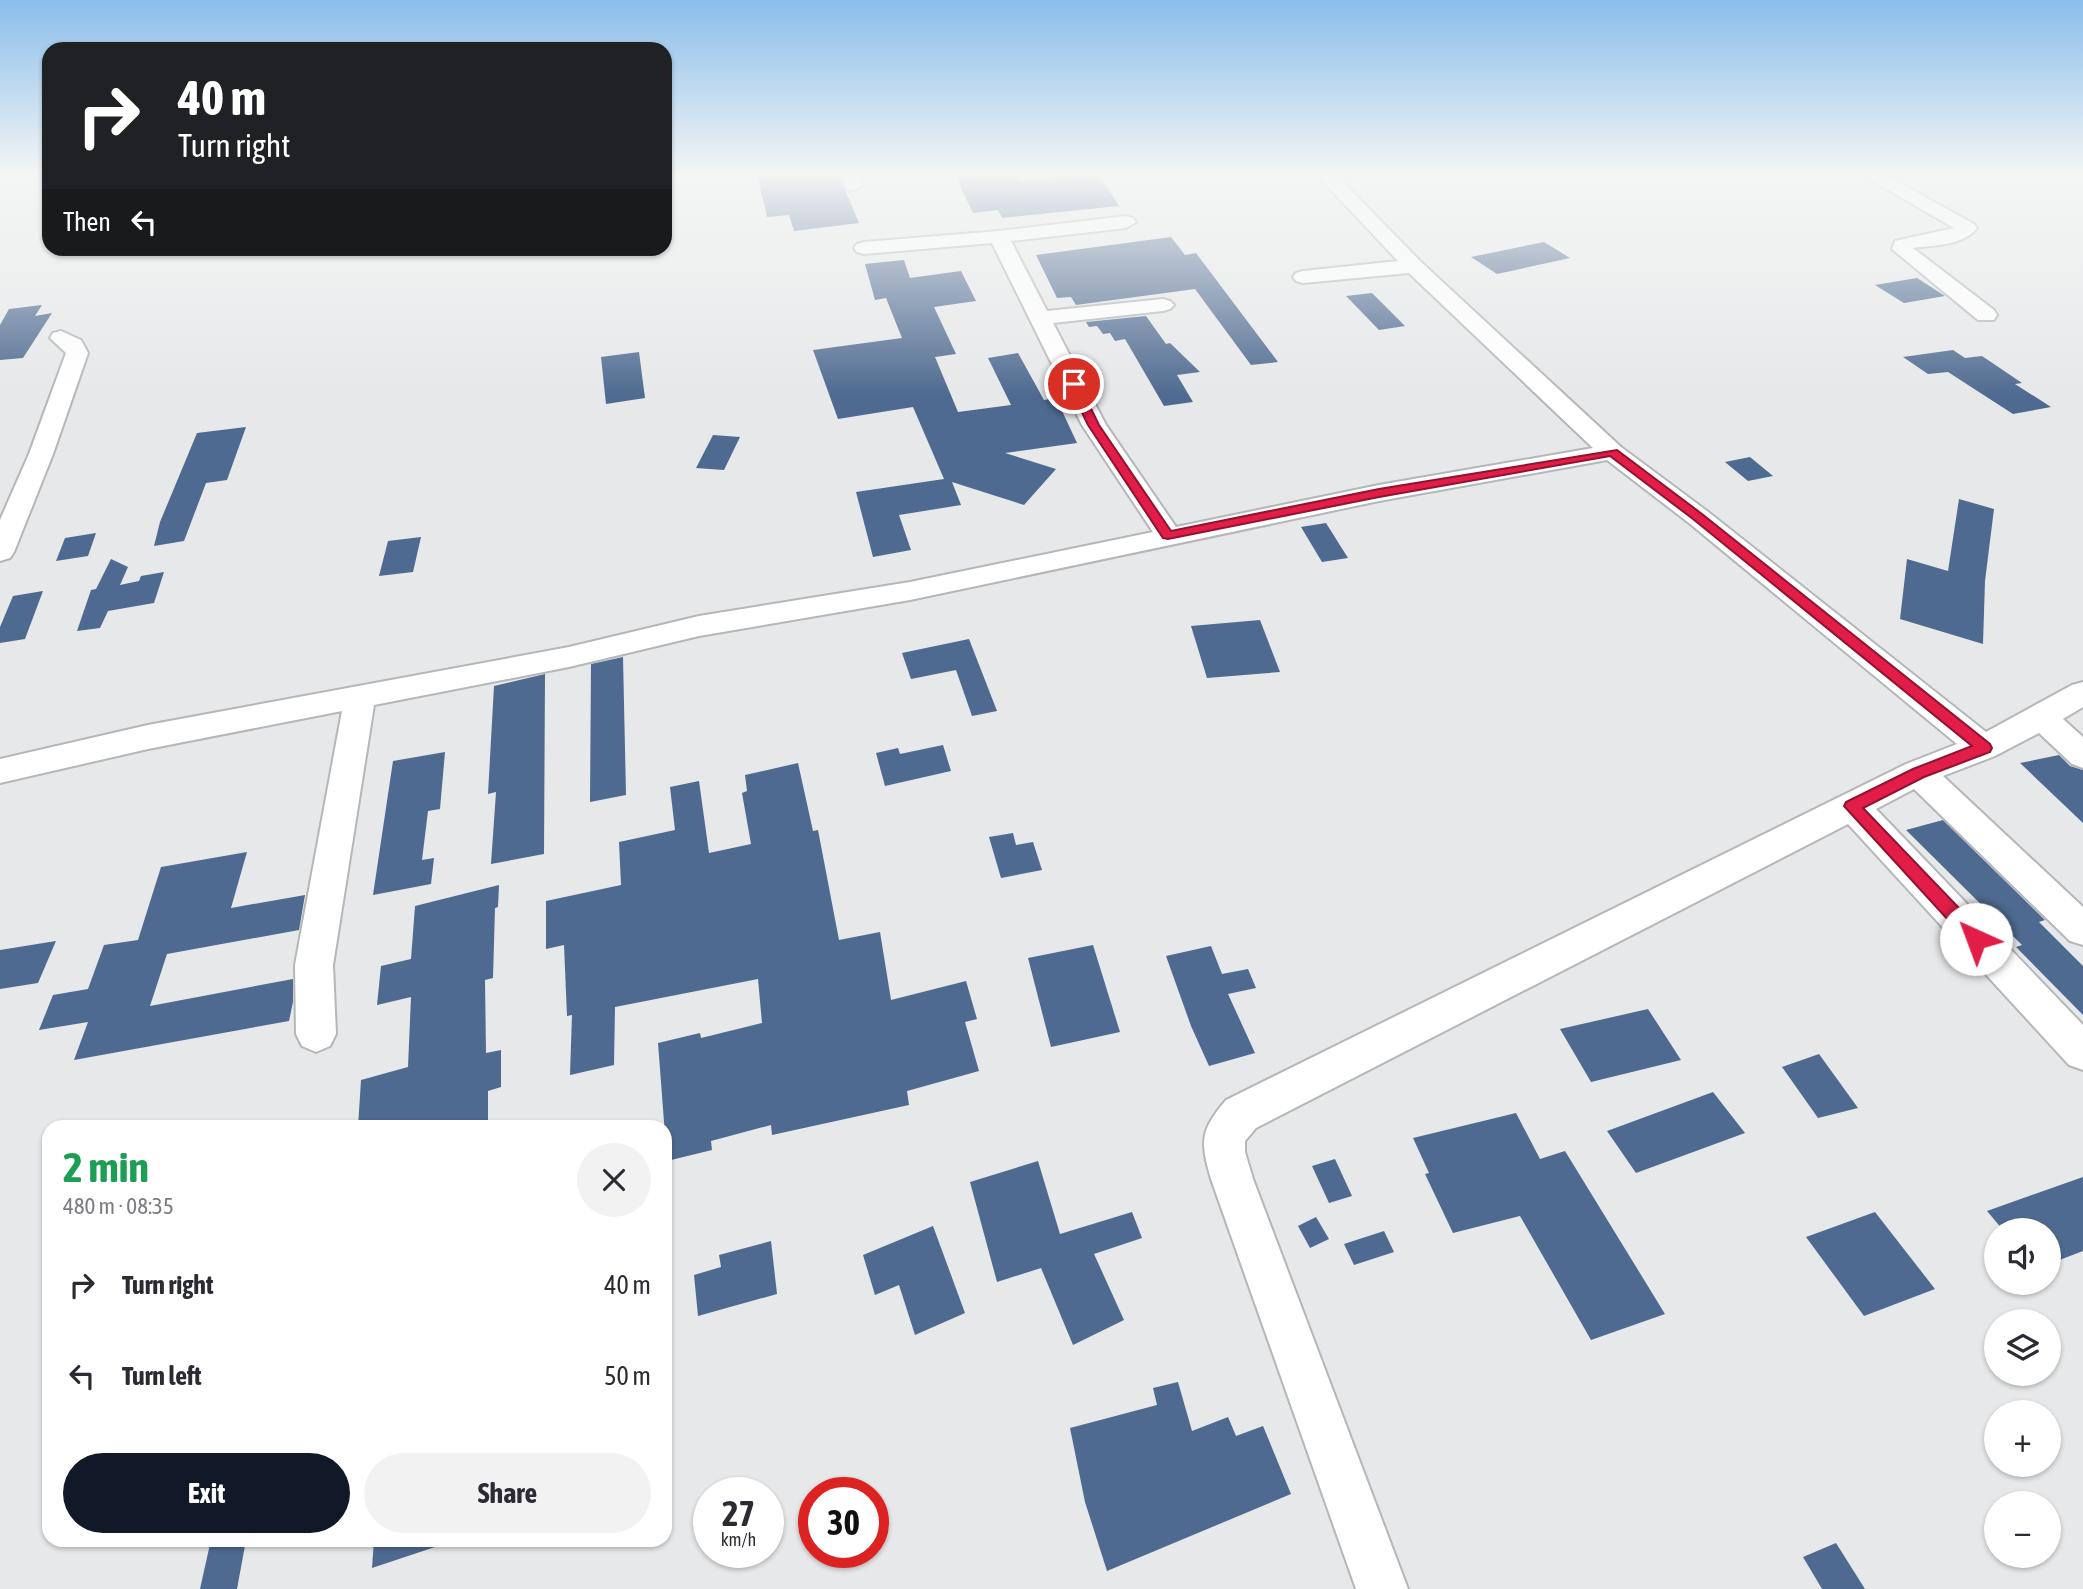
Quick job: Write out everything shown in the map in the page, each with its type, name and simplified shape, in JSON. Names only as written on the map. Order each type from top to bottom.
[{"type":"street","points":[[864,248],[874,247]]},
{"type":"street","points":[[1004,247],[1094,425],[1168,535]]},
{"type":"street","points":[[1396,247],[1612,452],[1698,517],[1984,748]]},
{"type":"street","points":[[1902,247],[1986,315]]},
{"type":"street","points":[[1303,277],[1414,266]]},
{"type":"street","points":[[1040,318],[1163,305]]},
{"type":"street","points":[[0,552],[41,454],[77,353],[73,345],[61,338]]},
{"type":"street","points":[[0,771],[148,737],[569,657],[699,626],[910,591],[1379,493],[1612,452]]},
{"type":"street","points":[[1382,1589],[1232,1179],[1224,1152],[1224,1134],[1241,1114],[1918,773],[1984,748],[2083,693]]},
{"type":"street","points":[[316,1034],[314,965],[360,696]]},
{"type":"street","points":[[2042,717],[2083,756]]},
{"type":"street","points":[[1918,773],[2083,930]]},
{"type":"street","points":[[1852,806],[2083,1052]]},
{"type":"building","points":[[1095,247],[1179,247],[1185,255],[1196,253],[1278,362],[1251,365],[1195,289],[1076,305],[1071,297],[1057,298],[1036,255]]},
{"type":"building","points":[[1519,247],[1552,247],[1570,258],[1497,274],[1471,257]]},
{"type":"building","points":[[904,260],[910,278],[961,271],[976,301],[934,307],[956,354],[935,357],[958,412],[1011,405],[988,358],[1018,353],[1044,400],[1056,398],[1077,443],[1005,453],[1056,469],[1024,505],[952,482],[961,505],[899,515],[911,550],[873,557],[856,492],[944,479],[913,407],[838,419],[813,350],[902,338],[886,298],[875,300],[865,264]]},
{"type":"building","points":[[1917,278],[1945,296],[1904,303],[1875,285]]},
{"type":"building","points":[[1372,293],[1405,326],[1379,330],[1346,296]]},
{"type":"building","points":[[42,305],[35,316],[52,313],[23,358],[0,360],[0,325],[9,309]]},
{"type":"building","points":[[1146,316],[1166,344],[1170,343],[1200,372],[1177,375],[1193,402],[1164,406],[1125,339],[1115,341],[1110,333],[1103,334],[1097,326],[1089,327],[1086,322]]},
{"type":"building","points":[[1953,350],[1965,358],[1982,356],[2022,383],[2015,384],[2051,407],[2013,414],[1948,372],[1928,374],[1903,357]]},
{"type":"building","points":[[639,352],[645,398],[606,404],[601,357]]},
{"type":"building","points":[[246,427],[227,480],[206,483],[184,541],[154,546],[160,522],[197,433]]},
{"type":"building","points":[[713,435],[740,437],[724,470],[696,468]]},
{"type":"building","points":[[1750,457],[1773,476],[1748,481],[1725,462]]},
{"type":"building","points":[[1959,499],[1994,509],[1985,581],[1983,644],[1900,619],[1907,559],[1948,571]]},
{"type":"building","points":[[1326,523],[1348,558],[1322,562],[1301,527]]},
{"type":"building","points":[[96,533],[88,556],[56,561],[65,538]]},
{"type":"building","points":[[421,537],[413,572],[379,576],[388,541]]},
{"type":"building","points":[[111,559],[128,567],[120,585],[139,581],[141,576],[164,572],[154,603],[108,611],[100,628],[77,631],[91,590],[96,589]]},
{"type":"building","points":[[43,591],[25,639],[0,643],[0,627],[13,596]]},
{"type":"building","points":[[1260,620],[1280,672],[1207,678],[1191,626]]},
{"type":"building","points":[[969,639],[997,711],[972,716],[956,670],[911,679],[902,653]]},
{"type":"building","points":[[623,657],[626,795],[590,802],[591,664]]},
{"type":"building","points":[[545,674],[544,854],[491,864],[496,792],[488,794],[494,686]]},
{"type":"building","points":[[943,745],[951,771],[885,786],[876,753],[898,748],[900,754]]},
{"type":"building","points":[[445,752],[440,809],[428,811],[422,860],[434,858],[431,884],[373,895],[393,761]]},
{"type":"building","points":[[2059,755],[2070,766],[2083,770],[2083,823],[2020,763]]},
{"type":"building","points":[[798,763],[813,831],[818,830],[839,940],[880,932],[891,1000],[966,981],[977,1019],[965,1022],[979,1071],[907,1091],[909,1105],[772,1135],[771,1125],[711,1141],[712,1150],[672,1160],[672,1120],[664,1120],[658,1043],[700,1033],[701,1038],[762,1023],[758,979],[615,1007],[614,1065],[570,1075],[572,1015],[567,1016],[564,945],[546,949],[546,901],[621,885],[619,842],[675,830],[670,787],[699,781],[709,853],[751,844],[742,793],[747,791],[745,775]]},
{"type":"building","points":[[1943,820],[2045,920],[2039,922],[2083,966],[2083,1015],[2016,947],[2022,945],[1906,830]]},
{"type":"building","points":[[1013,833],[1016,845],[1033,842],[1042,870],[1001,878],[989,837]]},
{"type":"building","points":[[247,852],[231,908],[305,895],[299,930],[167,954],[150,1006],[293,979],[293,1002],[289,1021],[74,1060],[88,1022],[39,1030],[53,995],[88,989],[104,945],[138,940],[161,867]]},
{"type":"building","points":[[499,885],[498,907],[495,908],[493,978],[485,980],[486,1053],[501,1050],[501,1087],[488,1091],[488,1120],[358,1120],[361,1080],[408,1067],[411,997],[377,1005],[381,966],[411,959],[415,906]]},
{"type":"building","points":[[56,941],[38,983],[0,989],[0,950]]},
{"type":"building","points":[[1093,945],[1120,1032],[1051,1047],[1028,958]]},
{"type":"building","points":[[1211,946],[1222,974],[1248,969],[1256,988],[1228,994],[1255,1053],[1209,1066],[1191,1026],[1166,956]]},
{"type":"building","points":[[1648,1009],[1681,1060],[1591,1082],[1560,1029]]},
{"type":"building","points":[[1819,1054],[1858,1108],[1818,1118],[1782,1067]]},
{"type":"building","points":[[1713,1092],[1745,1133],[1636,1173],[1607,1131]]},
{"type":"building","points":[[1516,1113],[1540,1159],[1565,1151],[1665,1314],[1591,1340],[1520,1216],[1453,1233],[1425,1174],[1429,1173],[1413,1138]]},
{"type":"building","points":[[1335,1159],[1352,1196],[1329,1203],[1312,1166]]},
{"type":"building","points":[[1038,1161],[1060,1234],[1132,1212],[1142,1238],[1094,1254],[1124,1320],[1073,1345],[1041,1268],[997,1282],[970,1182]]},
{"type":"building","points":[[2083,1177],[2083,1251],[2061,1259],[2061,1218],[1993,1218],[1987,1211]]},
{"type":"building","points":[[1875,1212],[1935,1289],[1864,1316],[1806,1237]]},
{"type":"building","points":[[1316,1217],[1329,1239],[1310,1248],[1298,1226]]},
{"type":"building","points":[[933,1226],[965,1313],[915,1335],[899,1285],[875,1295],[863,1255]]},
{"type":"building","points":[[1384,1231],[1394,1252],[1354,1265],[1344,1244]]},
{"type":"building","points":[[771,1241],[777,1294],[698,1316],[694,1275],[721,1267],[719,1255]]},
{"type":"building","points":[[1178,1382],[1192,1431],[1228,1417],[1236,1436],[1263,1426],[1291,1494],[1107,1571],[1085,1502],[1070,1428],[1157,1405],[1153,1388]]},
{"type":"building","points":[[1836,1543],[1865,1589],[1822,1589],[1803,1557]]},
{"type":"building","points":[[209,1547],[245,1547],[237,1589],[200,1589]]},
{"type":"building","points":[[374,1547],[435,1547],[372,1568]]},
{"type":"route","points":[[1074,384],[1094,425],[1168,535],[1379,493],[1612,452],[1698,517],[1984,748],[1918,773],[1852,806],[1976,939]]}]
